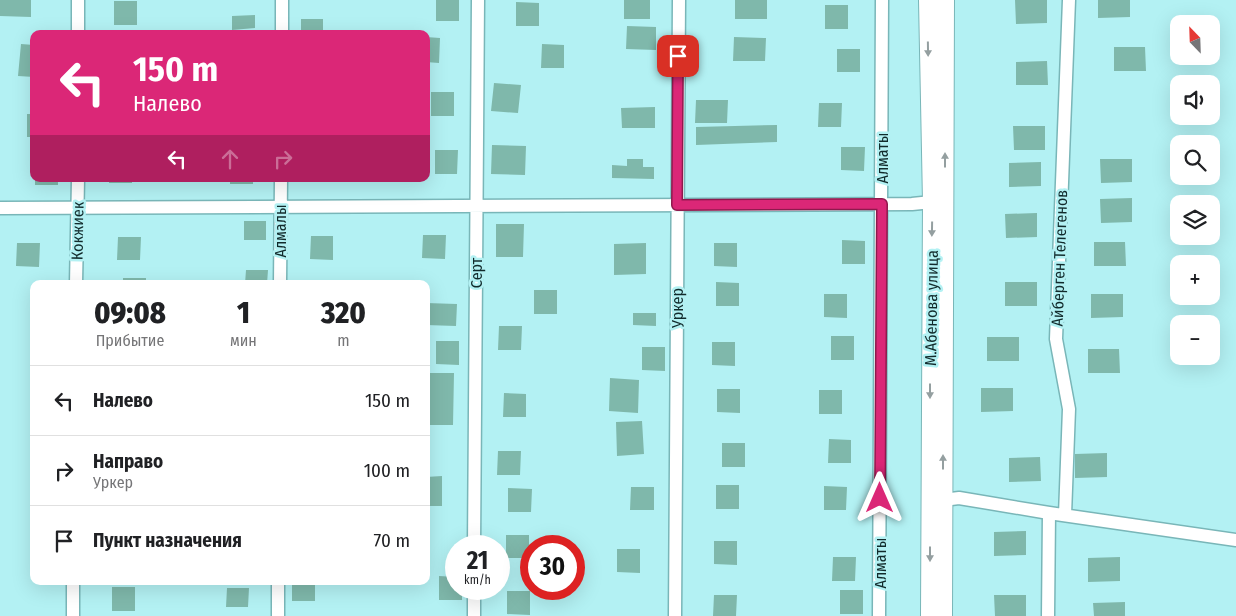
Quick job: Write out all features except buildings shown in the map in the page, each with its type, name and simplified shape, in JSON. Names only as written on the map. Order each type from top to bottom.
[{"type":"main road","name":"М.Абенова улица","points":[[928,0],[932,202],[930,616]]},
{"type":"main road","name":"М.Абенова улица","points":[[943,616],[945,0]]},
{"type":"street","points":[[78,0],[78,30]]},
{"type":"street","points":[[282,0],[282,30]]},
{"type":"street","name":"Серт","points":[[474,535],[478,0]]},
{"type":"street","name":"Уркер","points":[[675,616],[678,0]]},
{"type":"street","name":"Алматы","points":[[879,616],[882,0]]},
{"type":"street","name":"Айберген Телегенов","points":[[1065,515],[1070,410],[1056,339],[1069,0]]},
{"type":"street","name":"Кокжиек","points":[[76,280],[78,182]]},
{"type":"street","name":"Алмалы","points":[[280,280],[281,182]]},
{"type":"street","points":[[0,208],[882,204],[932,202]]},
{"type":"street","points":[[943,500],[959,498],[1236,540]]},
{"type":"street","points":[[1048,616],[1049,513]]},
{"type":"street","points":[[73,585],[73,616]]},
{"type":"street","points":[[278,585],[278,616]]},
{"type":"street","points":[[474,600],[474,616]]},
{"type":"route","points":[[678,56],[677,205],[882,204],[880,498]]}]
